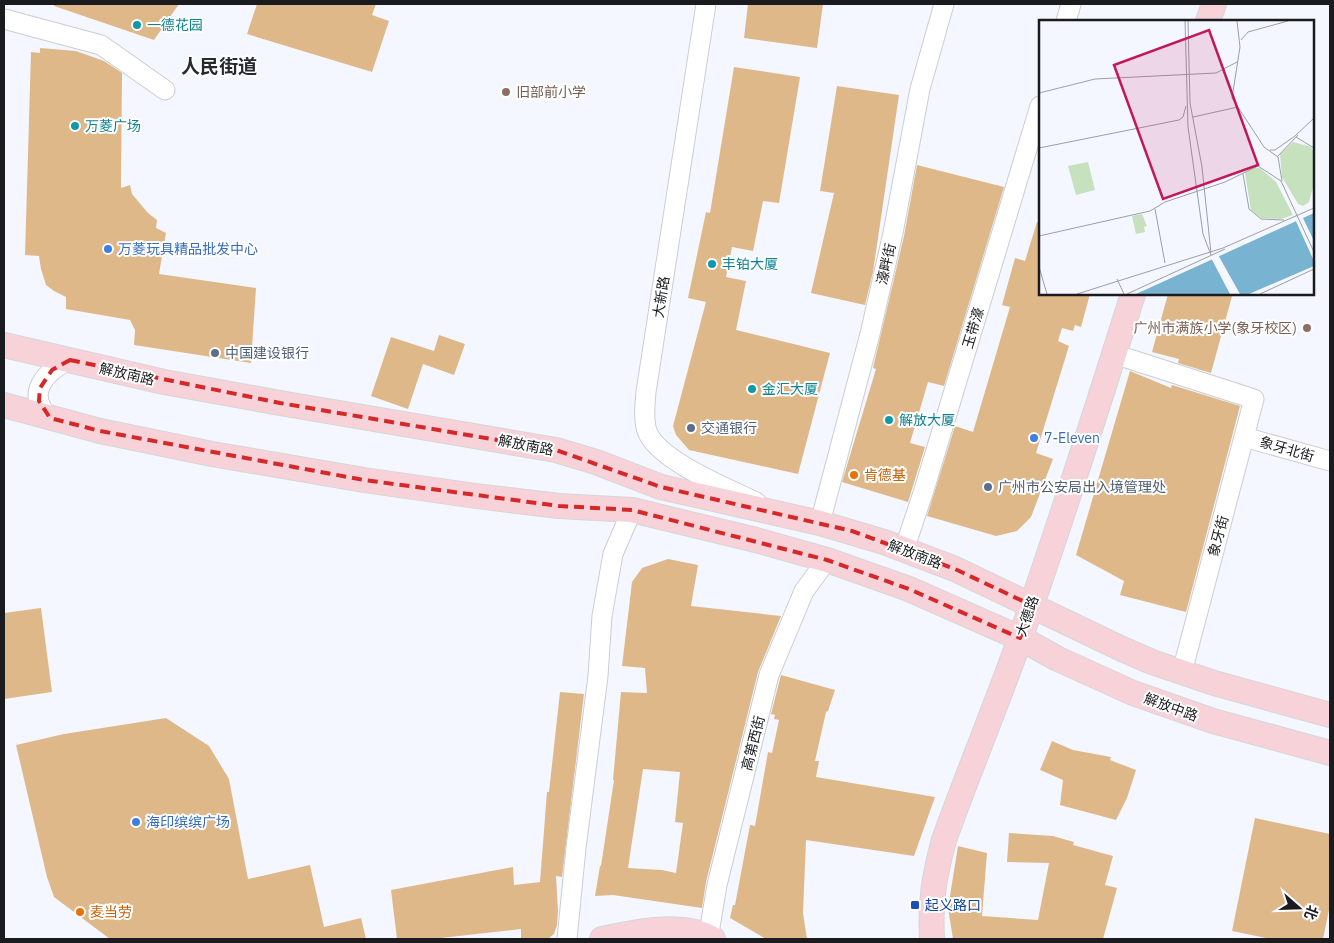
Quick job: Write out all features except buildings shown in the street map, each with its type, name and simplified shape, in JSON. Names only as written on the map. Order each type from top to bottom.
[{"type":"main road","points":[[1208,20],[1214,4]]},
{"type":"main road","name":"大德路","points":[[932,939],[931,911],[935,872],[942,848],[1020,638],[1083,452],[1133,295]]},
{"type":"main road","name":"解放南路","points":[[4,345],[164,382],[556,450],[596,462],[661,487],[852,531],[955,569],[1031,605]]},
{"type":"main road","points":[[4,405],[156,444],[364,480],[550,505],[632,510],[756,540],[827,560],[909,589],[1020,638]]},
{"type":"main road","points":[[1031,605],[1122,649],[1182,672],[1330,715]]},
{"type":"main road","name":"解放中路","points":[[1020,638],[1084,671],[1133,693],[1222,724],[1330,754]]},
{"type":"main road","points":[[602,939],[639,931],[663,930],[690,932],[710,938]]},
{"type":"street","name":"大新路","points":[[706,4],[646,392],[645,416],[647,430],[652,441],[667,454],[709,479],[782,515]]},
{"type":"street","name":"濠畔街","points":[[820,523],[870,334],[893,233],[920,89],[944,4]]},
{"type":"street","points":[[1066,20],[1071,4]]},
{"type":"street","points":[[4,19],[101,45],[165,90]]},
{"type":"street","name":"玉带濠","points":[[904,550],[927,481],[1039,109]]},
{"type":"street","name":"象牙街","points":[[1114,354],[1254,399],[1182,672]]},
{"type":"street","points":[[50,418],[42,411],[38,401],[40,388],[44,378],[52,370],[70,360]]},
{"type":"street","name":"象牙北街","points":[[1244,437],[1330,461]]},
{"type":"street","points":[[567,939],[576,848],[598,676],[602,616],[613,554],[632,510]]},
{"type":"street","name":"高第西街","points":[[710,938],[718,885],[769,675],[804,591],[827,560]]},
{"type":"highlighted area","points":[[70,360],[280,403],[556,450],[661,487],[852,531],[955,569],[1031,605],[1020,638],[909,589],[827,560],[632,510],[559,506],[364,480],[100,431],[50,418],[39,401],[40,388],[52,370]]},
{"type":"place","name":"一德花园","points":[[137,25]]},
{"type":"place","name":"旧部前小学","points":[[506,92]]},
{"type":"place","name":"万菱广场","points":[[75,126]]},
{"type":"place","name":"万菱玩具精品批发中心","points":[[108,249]]},
{"type":"place","name":"丰铂大厦","points":[[712,264]]},
{"type":"place","name":"广州市满族小学(象牙校区)","points":[[1307,328]]},
{"type":"place","name":"中国建设银行","points":[[215,353]]},
{"type":"place","name":"金汇大厦","points":[[752,389]]},
{"type":"place","name":"解放大厦","points":[[889,420]]},
{"type":"place","name":"交通银行","points":[[691,428]]},
{"type":"place","name":"7-Eleven","points":[[1034,438]]},
{"type":"place","name":"肯德基","points":[[854,475]]},
{"type":"place","name":"广州市公安局出入境管理处","points":[[988,487]]},
{"type":"place","name":"海印缤缤广场","points":[[136,822]]},
{"type":"place","name":"起义路口","points":[[915,905]]},
{"type":"place","name":"麦当劳","points":[[80,912]]},
{"type":"district","name":"人民街道","points":[[219,66]]}]
